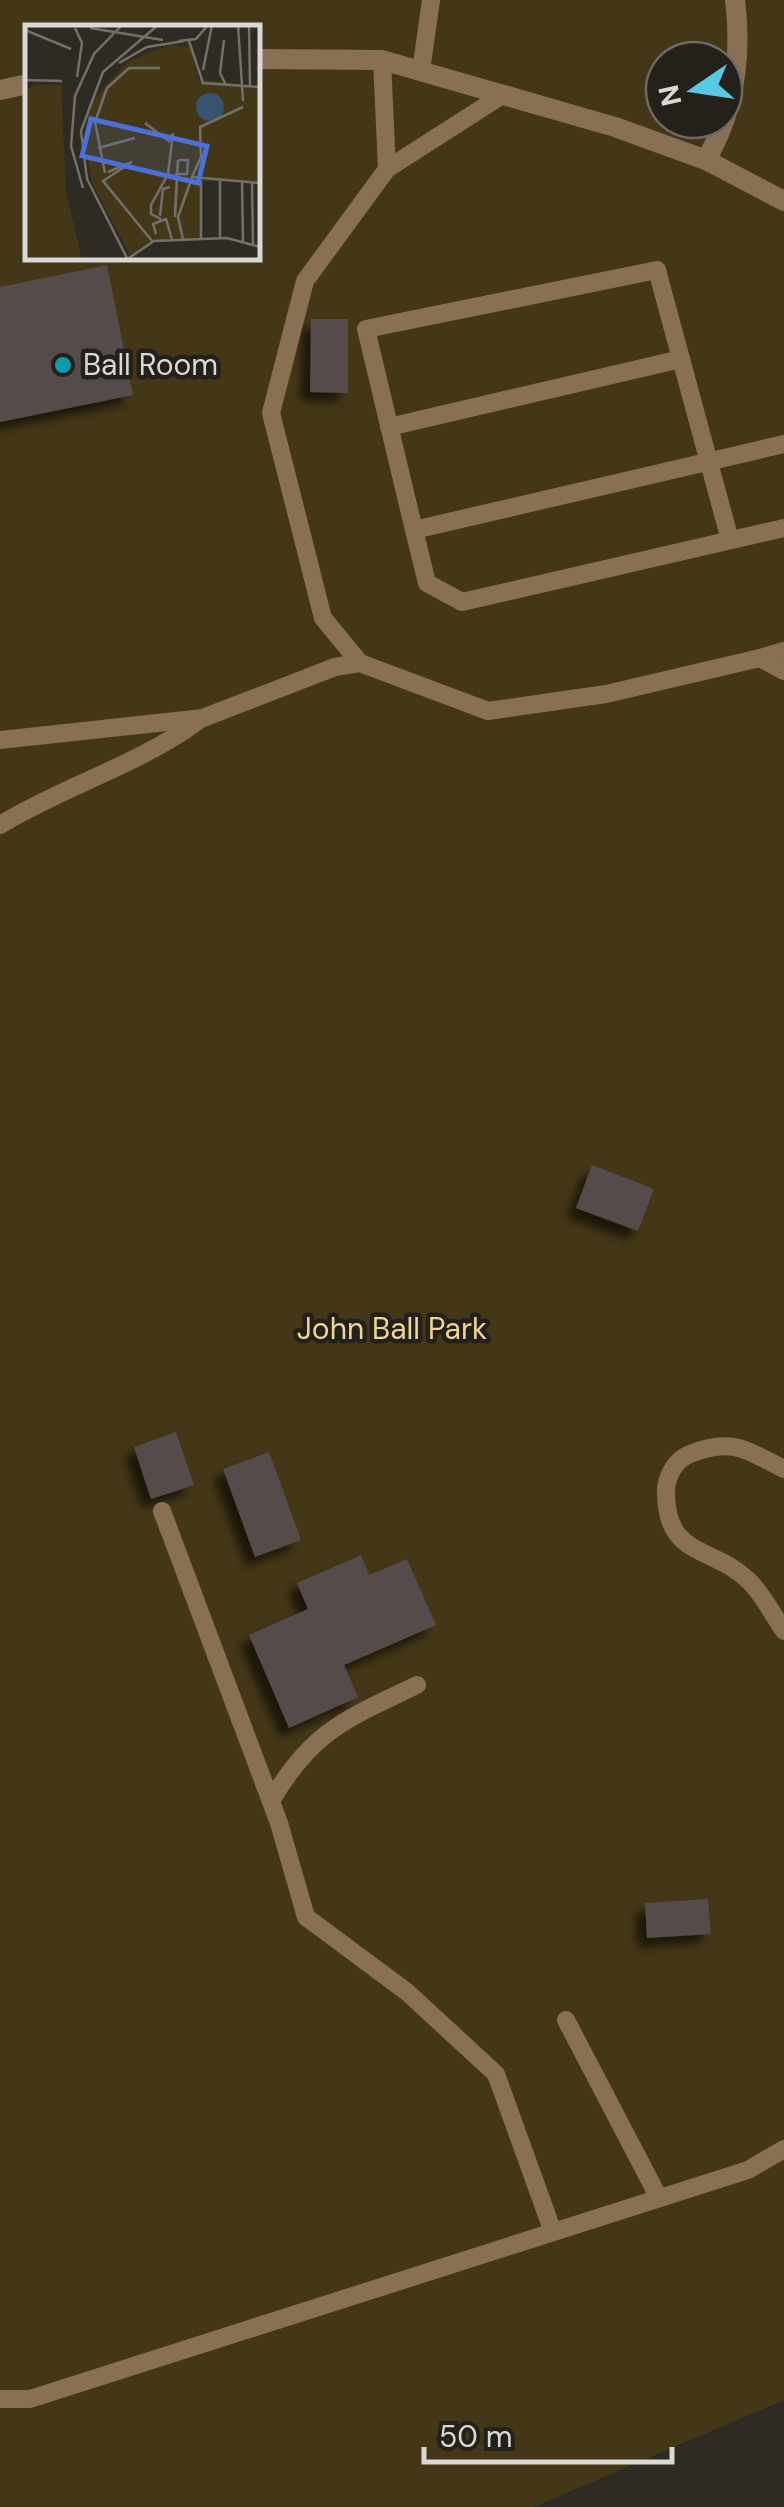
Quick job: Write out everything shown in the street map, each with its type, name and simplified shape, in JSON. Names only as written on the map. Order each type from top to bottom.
[{"type":"street","points":[[706,160],[727,124],[736,64],[736,0]]},
{"type":"street","points":[[260,60],[382,60],[421,70],[706,160],[784,201]]},
{"type":"street","points":[[0,90],[25,85]]},
{"type":"lane","points":[[421,70],[431,0]]},
{"type":"lane","points":[[382,60],[387,168]]},
{"type":"lane","points":[[360,663],[323,618],[271,413],[304,281],[387,168],[504,94]]},
{"type":"lane","points":[[730,540],[656,270],[366,329],[427,583],[462,602],[784,528]]},
{"type":"lane","points":[[389,427],[680,359]]},
{"type":"lane","points":[[414,530],[784,444]]},
{"type":"lane","points":[[0,825],[36,803],[168,743],[203,718],[335,667],[360,663],[488,711],[606,694],[784,651]]},
{"type":"lane","points":[[760,658],[784,671]]},
{"type":"lane","points":[[0,740],[203,718]]},
{"type":"lane","points":[[784,1469],[736,1444],[710,1446],[680,1458],[666,1482],[666,1516],[684,1544],[748,1579],[784,1631]]},
{"type":"lane","points":[[162,1511],[271,1801],[306,1917],[408,1992],[496,2074],[552,2232]]},
{"type":"lane","points":[[271,1801],[293,1763],[332,1726],[417,1685]]},
{"type":"lane","points":[[566,2020],[659,2198]]},
{"type":"lane","points":[[0,2400],[30,2400],[748,2170],[784,2149]]},
{"type":"green space","name":"John Ball Park","points":[[0,0],[784,0],[784,2400],[534,2507],[0,2507]]},
{"type":"building","name":"Ball Room","points":[[107,265],[133,395],[0,422],[0,287]]},
{"type":"building","points":[[311,319],[348,319],[348,393],[310,392]]},
{"type":"building","points":[[592,1165],[654,1189],[638,1231],[576,1208]]},
{"type":"building","points":[[176,1432],[194,1485],[151,1499],[134,1447]]},
{"type":"building","points":[[269,1452],[301,1540],[255,1557],[223,1469]]},
{"type":"building","points":[[361,1555],[369,1575],[407,1559],[436,1625],[344,1665],[358,1697],[289,1728],[249,1635],[308,1609],[297,1583]]},
{"type":"building","points":[[708,1899],[711,1934],[647,1938],[645,1903]]},
{"type":"place","name":"Ball Room","points":[[63,365]]}]
